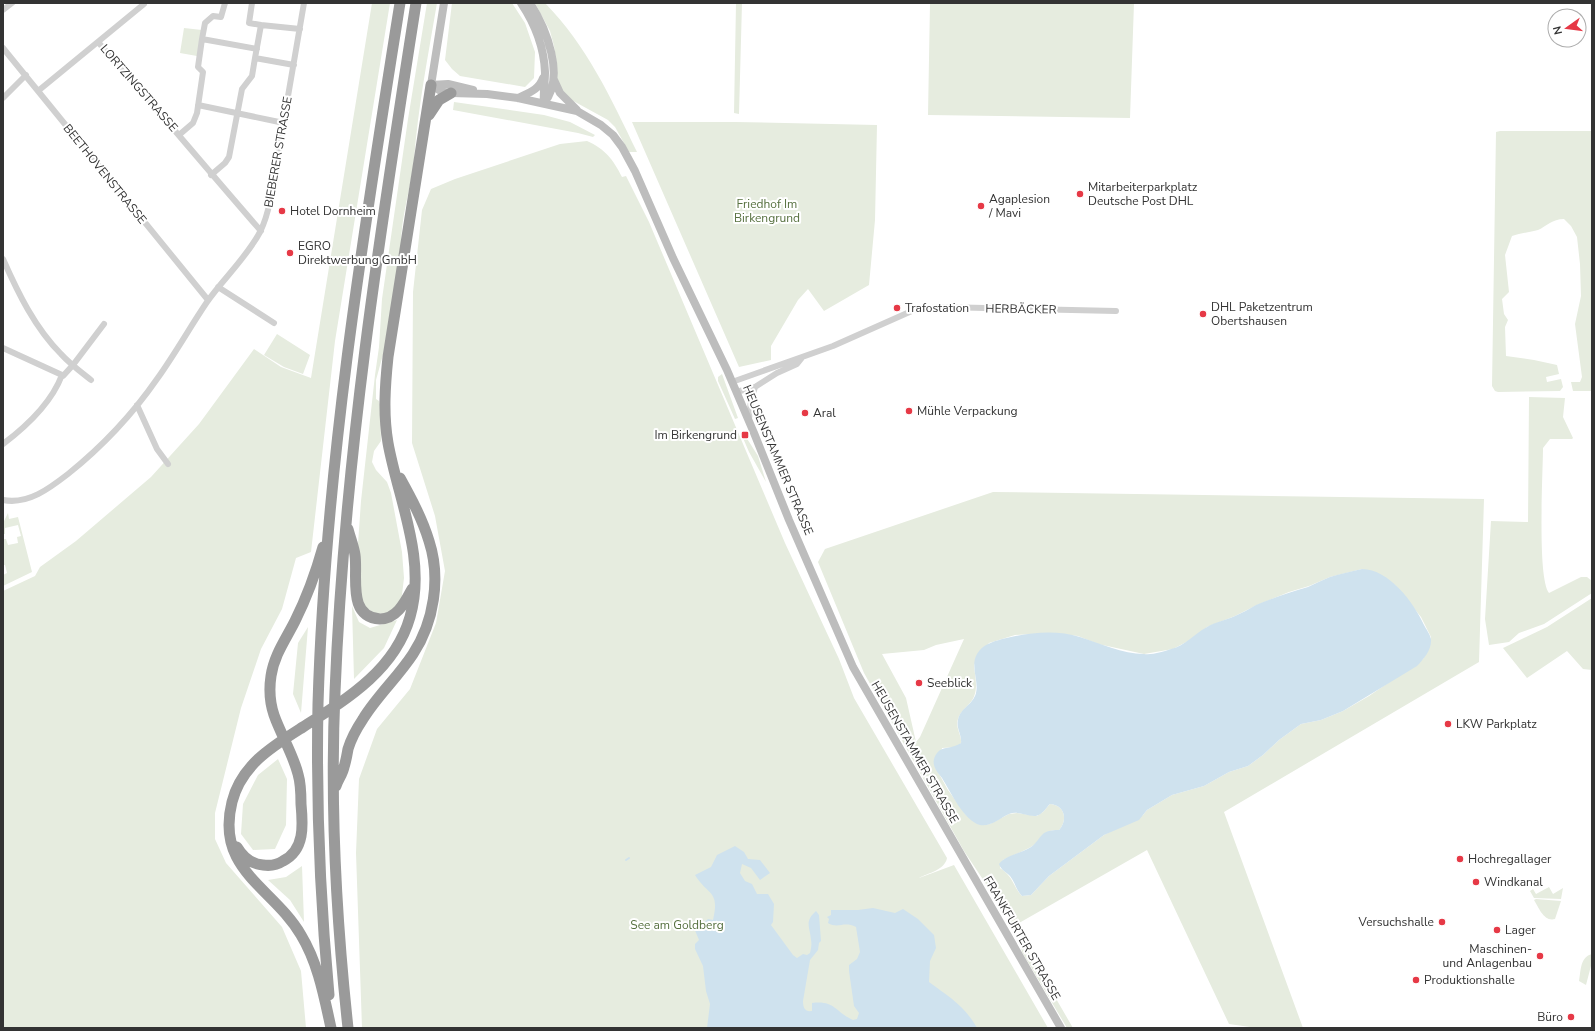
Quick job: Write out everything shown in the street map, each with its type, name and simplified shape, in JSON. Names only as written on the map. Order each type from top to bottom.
[{"type":"highway","points":[[332,1028],[323,933],[320,875],[318,726],[318,704],[329,525],[337,441],[349,343],[370,190],[400,3]]},
{"type":"highway","points":[[348,1028],[336,881],[334,790],[334,693],[345,521],[364,344],[416,3]]},
{"type":"highway","points":[[332,1028],[321,984],[306,943],[289,917],[250,878],[240,864],[230,839],[230,817],[232,802],[238,784],[257,759],[348,697],[371,679],[384,665],[396,649],[407,625],[413,604],[416,584],[415,560],[392,463],[386,426],[385,380],[431,85]]},
{"type":"highway","points":[[426,121],[439,100],[449,89]]},
{"type":"highway","points":[[334,790],[344,768],[349,747],[355,733],[369,708],[413,654],[423,635],[432,602],[434,567],[430,542],[417,510],[392,463]]},
{"type":"highway","points":[[345,521],[355,555],[357,601],[366,614],[379,619],[392,616],[404,604],[416,584]]},
{"type":"highway","points":[[230,817],[232,834],[237,847],[244,857],[251,862],[270,866],[283,862],[294,853],[299,844],[302,828],[301,788],[296,767],[274,714],[270,695],[271,676],[279,650],[306,598],[329,525]]},
{"type":"main road","points":[[435,65],[440,77],[449,89],[442,92],[431,85],[444,3]]},
{"type":"main road","points":[[521,3],[531,19],[542,48],[545,72],[543,96],[544,103]]},
{"type":"main road","points":[[530,3],[546,33],[552,54],[554,83],[560,93],[578,111]]},
{"type":"main road","points":[[518,98],[539,86],[542,83],[545,72]]},
{"type":"main road","points":[[544,103],[549,98],[553,76]]},
{"type":"main road","name":"HEUSENSTAMMER STRASSE","points":[[449,89],[518,98],[578,111],[601,125],[616,139],[627,156],[673,258],[732,382],[788,520],[853,667],[963,859]]},
{"type":"main road","name":"FRANKFURTER STRASSE","points":[[963,859],[1061,1028]]},
{"type":"street","points":[[3,10],[12,3]]},
{"type":"street","points":[[225,3],[221,17],[213,16],[205,24],[202,39],[257,49]]},
{"type":"street","points":[[252,3],[249,23],[300,29]]},
{"type":"street","name":"BIEBERER STRASSE","points":[[3,500],[18,501],[49,489],[94,452],[114,433],[158,378],[208,300],[253,243],[261,230],[269,206],[304,3]]},
{"type":"street","points":[[38,91],[144,4]]},
{"type":"street","points":[[211,175],[225,163],[229,157],[242,89],[252,76],[261,25]]},
{"type":"street","name":"LORTZINGSTRASSE","points":[[179,135],[193,122],[198,105],[203,72],[198,67],[202,39]]},
{"type":"street","name":"LORTZINGSTRASSE","points":[[98,42],[179,135],[211,175],[261,230]]},
{"type":"street","name":"BEETHOVENSTRASSE","points":[[3,48],[208,300]]},
{"type":"street","points":[[255,58],[294,64]]},
{"type":"street","points":[[3,98],[26,75]]},
{"type":"street","points":[[198,105],[284,123]]},
{"type":"street","points":[[3,259],[20,296],[38,326],[60,353],[92,380]]},
{"type":"street","points":[[218,287],[274,323]]},
{"type":"street","name":"HERBÄCKER","points":[[802,358],[914,310],[941,307],[1116,311]]},
{"type":"street","points":[[3,444],[37,415],[55,390],[62,375],[63,376],[73,365],[104,324]]},
{"type":"street","points":[[3,348],[62,375]]},
{"type":"street","points":[[732,382],[802,358]]},
{"type":"street","points":[[736,392],[755,387],[777,373],[796,364],[802,358]]},
{"type":"street","points":[[749,421],[751,400],[755,387]]},
{"type":"street","points":[[137,406],[157,448],[168,464]]},
{"type":"green space","points":[[372,3],[390,3],[335,341],[311,552],[296,558],[282,609],[261,649],[241,708],[215,813],[215,839],[226,863],[282,927],[301,971],[306,1028],[3,1028],[3,591],[35,576],[40,567],[76,541],[151,477],[199,424],[254,349],[281,367],[311,378]]},
{"type":"green space","points":[[427,3],[437,3],[418,121],[413,171],[401,234],[401,245],[384,351],[376,380],[376,399],[379,401],[380,405],[381,441],[374,451],[372,462],[376,470],[387,482],[391,493],[402,552],[404,578],[401,603],[390,613],[376,614],[365,607],[359,591],[358,544],[361,501],[379,347],[382,299],[408,119]]},
{"type":"green space","points":[[452,3],[512,3],[525,23],[535,52],[534,78],[525,87],[460,76],[452,69],[445,60]]},
{"type":"green space","points":[[535,3],[545,3],[560,20],[586,55],[608,92],[637,152],[629,152],[615,127],[608,120],[566,97],[557,81],[557,66],[550,31]]},
{"type":"green space","points":[[736,3],[742,3],[739,114],[734,113]]},
{"type":"green space","points":[[930,3],[1134,3],[1130,118],[928,115]]},
{"type":"green space","points":[[184,28],[202,30],[197,56],[180,53]]},
{"type":"green space","points":[[454,102],[544,115],[570,122],[595,135],[593,137],[453,110]]},
{"type":"green space","name":"Friedhof Im Birkengrund","points":[[632,122],[735,122],[877,125],[875,220],[869,285],[824,311],[808,289],[798,300],[771,346],[771,360],[739,367]]},
{"type":"green space","points":[[1592,131],[1592,391],[1573,391],[1571,382],[1580,382],[1582,377],[1575,324],[1581,296],[1580,264],[1577,237],[1571,226],[1564,219],[1553,221],[1538,230],[1512,236],[1505,255],[1509,292],[1502,299],[1504,314],[1508,320],[1505,327],[1506,356],[1557,365],[1559,374],[1546,377],[1547,382],[1561,379],[1563,387],[1560,391],[1498,392],[1495,391],[1492,386],[1496,132]]},
{"type":"green space","points":[[587,141],[604,151],[612,160],[622,177],[626,176],[649,222],[785,543],[839,659],[854,698],[947,858],[946,862],[936,871],[919,878],[954,865],[1048,1028],[362,1028],[356,853],[359,779],[377,729],[410,689],[436,623],[445,571],[435,516],[412,443],[413,292],[422,210],[431,189],[455,179],[560,144]]},
{"type":"green space","points":[[277,334],[310,355],[303,374],[284,367],[264,355]]},
{"type":"green space","points":[[722,374],[738,418],[735,419],[718,381],[718,377]]},
{"type":"green space","points":[[1529,397],[1565,398],[1563,417],[1573,438],[1550,439],[1543,448],[1542,547],[1545,583],[1549,593],[1581,577],[1587,577],[1592,581],[1592,593],[1544,624],[1519,633],[1509,642],[1489,645],[1485,619],[1491,521],[1528,522]]},
{"type":"green space","points":[[746,437],[758,456],[766,482],[749,452],[743,438]]},
{"type":"green space","points":[[993,492],[1484,499],[1479,662],[1224,812],[1303,1028],[1257,1028],[1229,1024],[1147,850],[1014,926],[964,851],[864,673],[818,562],[825,549]],"holes":[[[1362,569],[1395,585],[1421,617],[1431,637],[1430,645],[1423,659],[1369,696],[1343,711],[1321,720],[1301,724],[1248,766],[1229,772],[1204,786],[1172,795],[1147,810],[1143,815],[1104,835],[1049,876],[1031,895],[1022,896],[1011,878],[1000,868],[1003,860],[1033,845],[1044,834],[1053,830],[1059,830],[1064,822],[1064,814],[1062,810],[1059,807],[1050,804],[1037,816],[1017,813],[1009,814],[990,824],[981,825],[966,815],[948,790],[938,772],[942,748],[957,747],[961,743],[957,722],[961,712],[975,695],[976,685],[974,665],[989,643],[1015,635],[1061,634],[1078,636],[1098,644],[1144,654],[1173,649],[1192,639],[1207,627],[1235,616],[1257,605],[1330,577]],[[964,639],[920,737],[916,742],[906,698],[882,654],[924,650],[936,645]]]},
{"type":"green space","points":[[8,513],[9,519],[18,517],[32,572],[3,586],[3,575],[7,573],[3,563],[3,539],[6,539],[8,545],[18,543],[17,537],[21,536],[18,525],[5,528],[5,534],[3,534],[3,523]]},
{"type":"green space","points":[[1592,598],[1592,670],[1583,669],[1567,651],[1527,678],[1503,648],[1547,627]]},
{"type":"green space","points":[[352,606],[359,622],[370,628],[397,620],[384,648],[354,679]]},
{"type":"green space","points":[[308,627],[301,713],[293,694],[298,643]]},
{"type":"green space","points":[[278,759],[287,779],[286,825],[275,849],[253,850],[241,834],[243,804],[258,775]]},
{"type":"green space","points":[[302,866],[304,922],[290,900],[268,880],[286,877]]},
{"type":"green space","points":[[1549,887],[1553,894],[1563,888],[1561,899],[1534,898],[1530,891],[1533,889],[1536,894]]},
{"type":"green space","points":[[1534,900],[1561,901],[1555,919],[1545,916]]},
{"type":"green space","points":[[1018,933],[1073,1028],[1067,1028],[1022,952]]},
{"type":"green space","points":[[1592,954],[1592,962],[1586,985],[1579,981],[1581,968],[1585,958]]},
{"type":"water","points":[[1362,569],[1382,575],[1391,581],[1407,598],[1420,616],[1430,635],[1431,643],[1427,654],[1417,666],[1343,711],[1321,720],[1301,724],[1248,766],[1229,772],[1204,786],[1172,795],[1147,810],[1139,820],[1104,835],[1049,876],[1031,895],[1022,896],[1012,878],[1002,869],[999,864],[1006,858],[1031,847],[1044,833],[1059,830],[1064,822],[1064,814],[1062,810],[1055,805],[1050,804],[1042,813],[1036,816],[1012,813],[988,825],[980,825],[968,818],[963,812],[936,770],[934,764],[934,758],[939,751],[961,743],[958,720],[961,712],[972,701],[976,693],[977,688],[974,663],[977,654],[984,646],[1011,637],[1041,633],[1061,633],[1080,637],[1111,648],[1136,654],[1158,653],[1181,645],[1210,625],[1235,616],[1256,605],[1308,587],[1330,577]]},
{"type":"water","name":"See am Goldberg","points":[[735,846],[744,852],[748,859],[760,860],[770,873],[760,880],[751,868],[742,864],[740,873],[745,881],[752,884],[757,894],[768,894],[774,904],[773,922],[771,925],[793,955],[797,958],[803,954],[807,955],[810,953],[811,943],[809,921],[816,911],[819,915],[821,941],[819,943],[818,950],[810,960],[803,1001],[804,1008],[806,1010],[812,1011],[812,1003],[826,1003],[853,1020],[857,1019],[859,1013],[854,1006],[849,971],[849,965],[857,959],[860,952],[856,927],[852,925],[832,925],[828,923],[829,919],[827,917],[831,915],[831,910],[858,910],[873,908],[895,913],[903,909],[918,919],[934,935],[936,948],[930,961],[929,982],[962,1007],[977,1028],[707,1028],[710,1004],[706,991],[703,966],[695,949],[695,944],[699,940],[694,928],[695,925],[701,925],[708,919],[713,920],[715,903],[712,894],[695,875],[711,867],[717,855]]},
{"type":"place","name":"Mitarbeiterparkplatz Deutsche Post DHL","points":[[1080,194]]},
{"type":"place","name":"Agaplesion / Mavi","points":[[981,206]]},
{"type":"place","name":"Hotel Dornheim","points":[[282,211]]},
{"type":"place","name":"EGRO Direktwerbung GmbH","points":[[290,253]]},
{"type":"place","name":"Trafostation","points":[[897,308]]},
{"type":"place","name":"DHL Paketzentrum Obertshausen","points":[[1203,314]]},
{"type":"place","name":"Mühle Verpackung","points":[[909,411]]},
{"type":"place","name":"Aral","points":[[805,413]]},
{"type":"place","name":"Im Birkengrund","points":[[745,435]]},
{"type":"place","name":"Seeblick","points":[[919,683]]},
{"type":"place","name":"LKW Parkplatz","points":[[1448,724]]},
{"type":"place","name":"Hochregallager","points":[[1460,859]]},
{"type":"place","name":"Windkanal","points":[[1476,882]]},
{"type":"place","name":"Versuchshalle","points":[[1442,922]]},
{"type":"place","name":"Lager","points":[[1497,930]]},
{"type":"place","name":"Maschinen- und Anlagenbau","points":[[1540,956]]},
{"type":"place","name":"Produktionshalle","points":[[1416,980]]},
{"type":"place","name":"Büro","points":[[1571,1017]]}]
